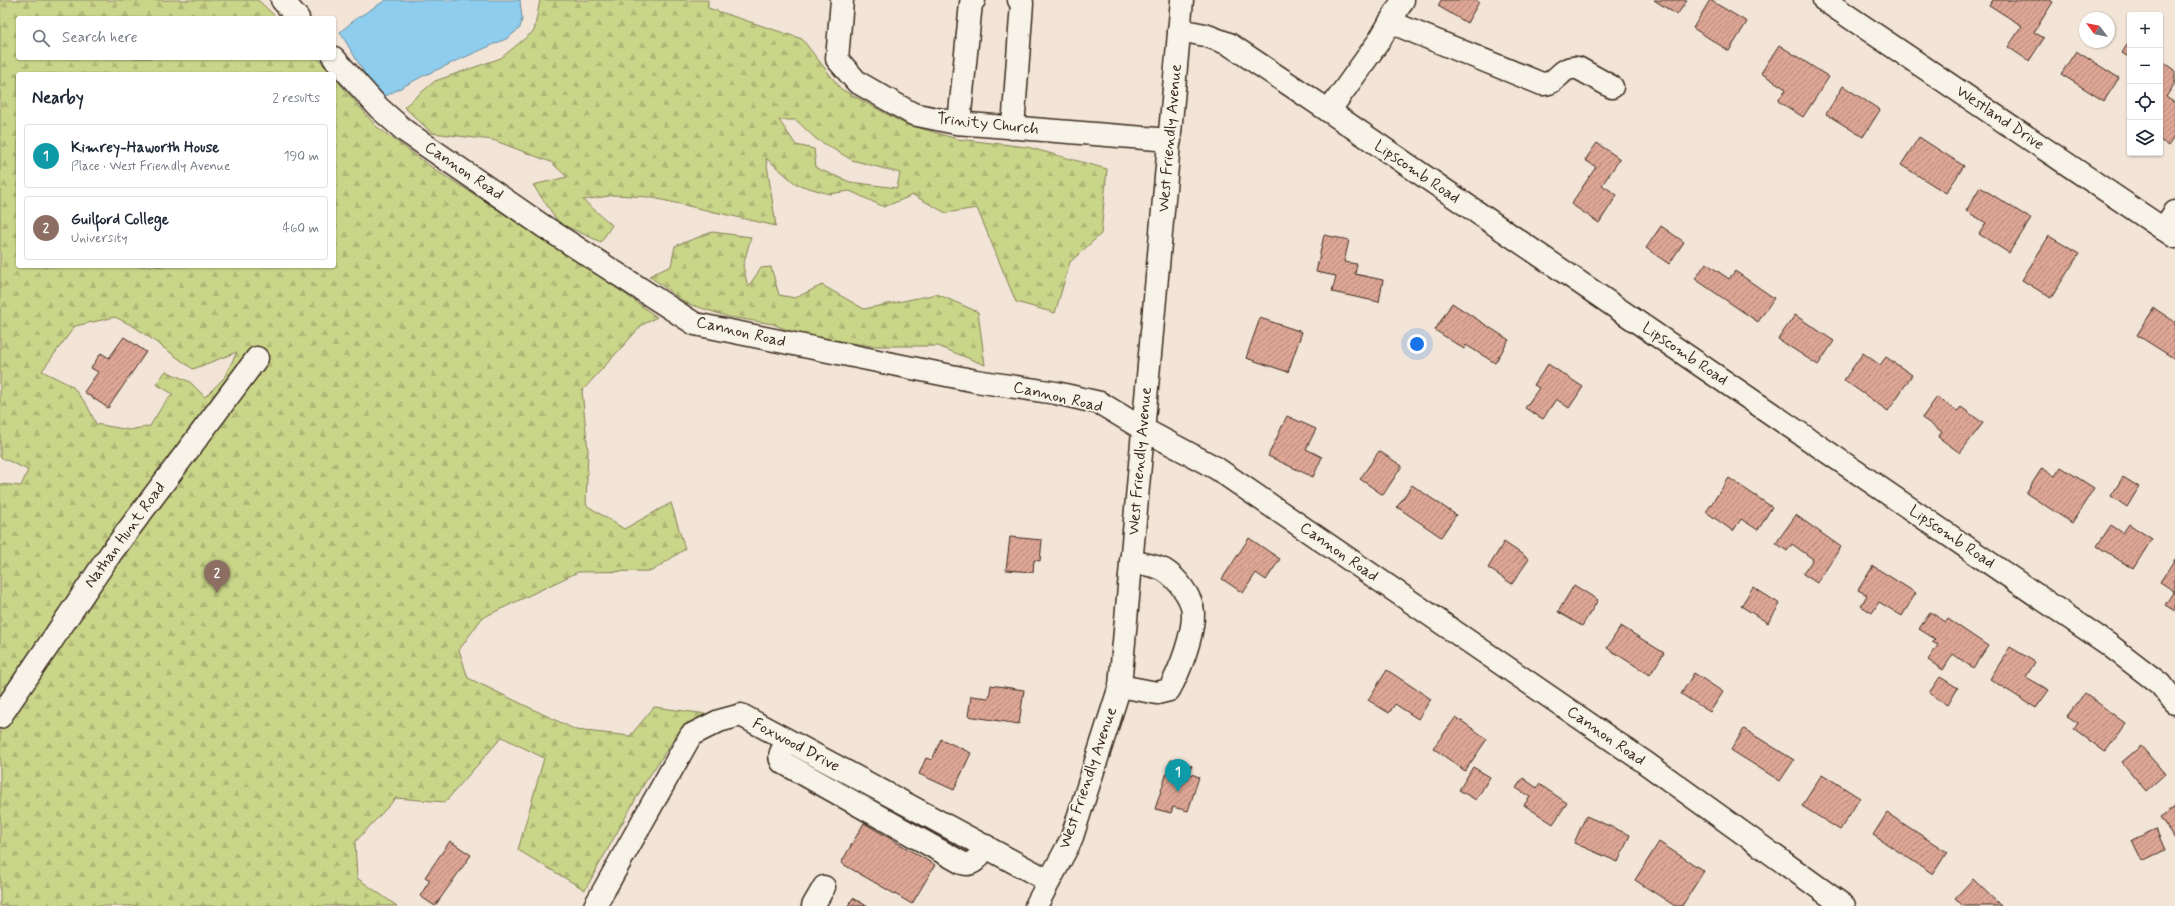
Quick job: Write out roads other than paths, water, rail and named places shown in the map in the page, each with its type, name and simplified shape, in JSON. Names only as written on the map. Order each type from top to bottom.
[{"type":"street","points":[[282,0],[296,16]]},
{"type":"street","name":"Trinity Church","points":[[842,0],[837,59],[857,82],[913,114],[959,123],[1170,140]]},
{"type":"street","points":[[959,123],[971,3],[974,0]]},
{"type":"street","points":[[1013,128],[1022,3],[1019,0]]},
{"type":"street","name":"West Friendly Avenue","points":[[1036,906],[1070,840],[1120,686],[1182,0]]},
{"type":"street","points":[[1329,111],[1379,41],[1403,0]]},
{"type":"street","name":"Westland Drive","points":[[1826,0],[2171,226]]},
{"type":"street","points":[[1390,22],[1542,84],[1552,82],[1567,68],[1572,67],[1578,68],[1612,87]]},
{"type":"street","name":"Lipscomb Road","points":[[1179,30],[1205,35],[1229,44],[1329,111],[2108,644],[2160,684],[2175,703]]},
{"type":"street","name":"Cannon Road","points":[[336,60],[379,108],[405,131],[543,226],[695,324],[976,381],[1063,394],[1100,403],[1143,429],[1216,468],[1643,761],[1844,906]]},
{"type":"street","name":"Nathan Hunt Road","points":[[0,717],[111,553],[257,358]]},
{"type":"street","points":[[1120,686],[1157,693],[1169,690],[1178,675],[1192,621],[1193,610],[1188,597],[1177,582],[1163,570],[1131,561]]},
{"type":"street","name":"Foxwood Drive","points":[[595,906],[691,735],[719,721],[741,716],[1049,880]]},
{"type":"street","points":[[813,906],[824,887]]},
{"type":"water","points":[[386,0],[520,0],[522,19],[520,28],[508,38],[423,76],[380,99],[340,32],[357,18]]},
{"type":"place","name":"Guilford College","points":[[217,593]]},
{"type":"place","name":"Kimrey-Haworth House","points":[[1178,792]]}]
